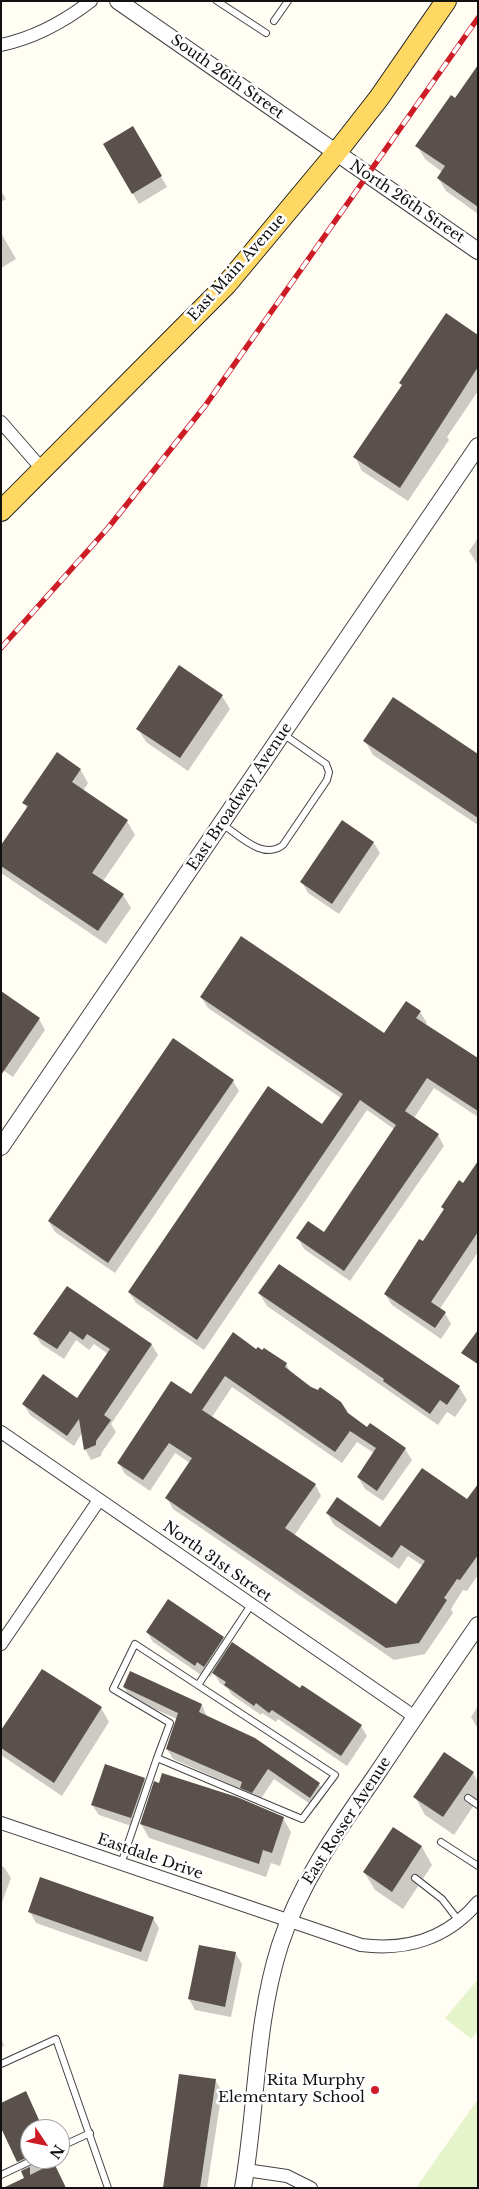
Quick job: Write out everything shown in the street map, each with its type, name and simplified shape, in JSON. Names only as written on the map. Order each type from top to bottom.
[{"type":"main road","name":"East Main Avenue","points":[[1,510],[226,285],[336,154],[389,84],[446,1]]},
{"type":"street","points":[[1,45],[27,37],[54,25],[92,1]]},
{"type":"street","name":"South 26th Street","points":[[118,1],[336,154]]},
{"type":"street","name":"North 26th Street","points":[[336,154],[478,250]]},
{"type":"street","points":[[1,422],[42,469]]},
{"type":"street","name":"East Broadway Avenue","points":[[1,1147],[478,446]]},
{"type":"street","name":"North 31st Street","points":[[1,1432],[415,1718]]},
{"type":"street","points":[[1,1644],[99,1500]]},
{"type":"street","name":"East Rosser Avenue","points":[[243,2188],[268,1997],[280,1946],[289,1921],[325,1850],[478,1625]]},
{"type":"street","name":"Eastdale Drive","points":[[1,1823],[344,1940],[379,1947],[399,1947],[423,1942],[440,1934],[459,1921],[478,1902]]},
{"type":"street","points":[[246,2170],[287,2176],[312,2188]]},
{"type":"lane","points":[[217,1],[266,33]]},
{"type":"lane","points":[[274,21],[288,1]]},
{"type":"lane","points":[[222,824],[261,850],[272,851],[283,845],[327,780],[330,772],[326,764],[283,734]]},
{"type":"lane","points":[[198,1685],[251,1605]]},
{"type":"lane","points":[[121,1864],[157,1758],[170,1722],[113,1689],[135,1644],[335,1775],[302,1819],[157,1758]]},
{"type":"lane","points":[[468,1798],[478,1805]]},
{"type":"lane","points":[[441,1842],[478,1866]]},
{"type":"lane","points":[[415,1878],[442,1899],[459,1921]]},
{"type":"lane","points":[[1,2064],[56,2039],[108,2188]]},
{"type":"lane","points":[[70,2142],[90,2133]]},
{"type":"lane","points":[[1,2175],[20,2166]]},
{"type":"green space","points":[[478,1979],[478,2031],[471,2039],[445,2018]]},
{"type":"green space","points":[[478,2099],[478,2188],[416,2188]]},
{"type":"building","points":[[478,65],[478,207],[437,178],[445,166],[415,146],[451,95],[455,98]]},
{"type":"building","points":[[133,126],[162,176],[132,194],[103,144]]},
{"type":"building","points":[[446,313],[478,335],[478,367],[400,488],[353,457],[402,385],[399,383]]},
{"type":"building","points":[[179,665],[223,695],[180,758],[136,729]]},
{"type":"building","points":[[393,697],[478,754],[478,818],[363,741]]},
{"type":"building","points":[[57,752],[81,769],[72,782],[128,820],[92,873],[124,894],[98,931],[1,866],[1,845],[28,806],[22,803]]},
{"type":"building","points":[[342,820],[374,842],[332,904],[300,882]]},
{"type":"building","points":[[241,936],[384,1033],[406,1001],[421,1011],[416,1018],[478,1058],[478,1111],[427,1078],[405,1111],[439,1134],[344,1271],[296,1238],[308,1221],[324,1232],[396,1125],[360,1100],[197,1340],[128,1292],[268,1086],[322,1124],[343,1094],[200,997]]},
{"type":"building","points":[[1,991],[40,1018],[1,1075]]},
{"type":"building","points":[[173,1038],[234,1080],[108,1263],[48,1221]]},
{"type":"building","points":[[478,1161],[478,1232],[431,1302],[446,1312],[435,1328],[384,1294],[419,1239],[423,1241],[444,1209],[441,1207],[459,1180],[463,1183]]},
{"type":"building","points":[[279,1264],[460,1386],[447,1405],[440,1400],[430,1414],[383,1381],[384,1379],[258,1293]]},
{"type":"building","points":[[67,1286],[152,1344],[104,1415],[111,1420],[96,1441],[96,1445],[84,1450],[79,1419],[67,1436],[22,1404],[43,1374],[77,1398],[110,1349],[87,1334],[83,1340],[70,1331],[57,1349],[33,1334]]},
{"type":"building","points":[[478,1330],[478,1364],[461,1353]]},
{"type":"building","points":[[233,1332],[256,1349],[258,1347],[262,1350],[264,1348],[287,1363],[285,1367],[311,1387],[318,1390],[320,1387],[341,1402],[348,1413],[367,1427],[370,1423],[406,1448],[377,1491],[357,1477],[376,1448],[350,1431],[335,1452],[225,1376],[202,1410],[316,1484],[285,1528],[396,1604],[425,1561],[401,1545],[392,1558],[326,1513],[337,1497],[380,1527],[422,1468],[467,1499],[478,1484],[478,1555],[460,1580],[457,1579],[444,1598],[447,1600],[419,1643],[386,1648],[165,1498],[192,1458],[169,1443],[143,1480],[117,1463],[171,1381],[191,1394]]},
{"type":"building","points":[[168,1599],[224,1637],[204,1667],[197,1662],[195,1666],[146,1632]]},
{"type":"building","points":[[232,1642],[300,1688],[302,1685],[362,1725],[341,1756],[272,1710],[269,1713],[256,1703],[254,1706],[224,1685],[226,1682],[212,1673]]},
{"type":"building","points":[[42,1669],[102,1707],[54,1783],[1,1748],[1,1730]]},
{"type":"building","points":[[130,1671],[202,1704],[199,1712],[255,1738],[320,1783],[310,1798],[268,1769],[252,1793],[240,1788],[242,1782],[166,1749],[178,1713],[123,1687]]},
{"type":"building","points":[[444,1752],[474,1772],[443,1817],[413,1797]]},
{"type":"building","points":[[105,1764],[145,1778],[131,1818],[91,1805]]},
{"type":"building","points":[[162,1773],[237,1797],[284,1817],[272,1853],[263,1850],[259,1864],[140,1824],[154,1781],[159,1783]]},
{"type":"building","points":[[393,1827],[422,1846],[392,1892],[363,1872]]},
{"type":"building","points":[[40,1877],[154,1917],[141,1952],[28,1912]]},
{"type":"building","points":[[199,1945],[236,1952],[225,2007],[188,1999]]},
{"type":"building","points":[[179,2074],[216,2079],[200,2188],[163,2188]]},
{"type":"building","points":[[26,2091],[39,2119],[20,2119],[20,2161],[17,2162],[1,2128],[1,2103]]},
{"type":"building","points":[[30,2169],[30,2175],[42,2169],[57,2169],[66,2188],[3,2188],[24,2178],[21,2171]]},
{"type":"railway","points":[[1,648],[108,528],[205,406],[478,18]]},
{"type":"place","name":"Rita Murphy Elementary School","points":[[375,2090]]}]
